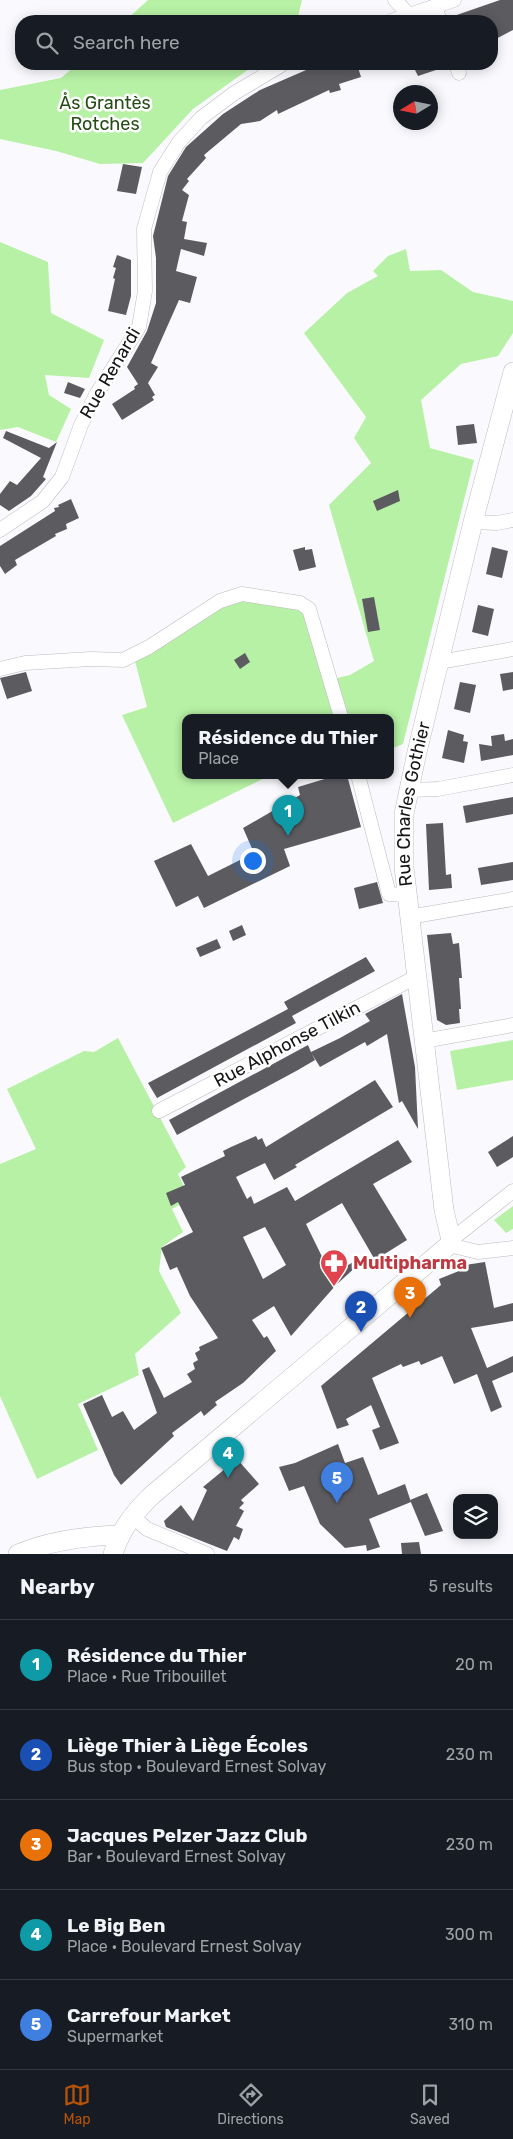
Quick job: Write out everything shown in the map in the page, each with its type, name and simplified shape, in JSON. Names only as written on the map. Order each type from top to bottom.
[{"type":"street","points":[[395,0],[409,15],[454,0]]},
{"type":"street","points":[[435,6],[438,15]]},
{"type":"street","name":"Rue Renardi","points":[[0,530],[43,501],[62,477],[81,425],[96,395],[139,327],[145,291],[144,229],[160,172],[179,142],[201,118],[233,94],[273,70]]},
{"type":"street","name":"Rue Charles Gothier","points":[[450,1242],[444,1210],[409,917],[403,843],[404,814],[473,522],[513,372]]},
{"type":"street","points":[[473,522],[497,523],[513,520]]},
{"type":"street","points":[[0,669],[25,662],[91,659],[123,660],[149,647],[220,601],[242,594],[260,595],[300,602],[309,609],[340,714]]},
{"type":"street","points":[[439,662],[513,649]]},
{"type":"street","points":[[409,790],[438,789],[513,775]]},
{"type":"street","points":[[359,779],[389,894],[407,895]]},
{"type":"street","points":[[409,917],[513,899]]},
{"type":"street","name":"Rue Alphonse Tilkin","points":[[158,1111],[416,977]]},
{"type":"street","points":[[423,1041],[513,1025]]},
{"type":"street","points":[[113,1554],[119,1535],[131,1515],[151,1496],[450,1242],[513,1191]]},
{"type":"street","points":[[450,1242],[478,1252],[513,1248]]},
{"type":"street","points":[[131,1515],[147,1529],[207,1554]]},
{"type":"street","points":[[18,1554],[33,1548],[94,1536],[119,1535]]},
{"type":"green space","points":[[148,0],[302,0],[298,15],[132,15]]},
{"type":"green space","name":"Ås Grantès Rotches","points":[[70,70],[248,70],[193,109],[143,163],[100,164],[56,151],[0,139],[0,90],[61,78]]},
{"type":"green space","points":[[0,242],[48,262],[51,313],[104,340],[89,378],[45,375],[49,395],[71,409],[56,442],[18,427],[0,430]]},
{"type":"green space","points":[[406,249],[410,271],[441,270],[473,292],[513,301],[513,333],[498,356],[461,364],[421,400],[430,448],[474,460],[403,744],[394,748],[394,714],[344,714],[333,679],[350,675],[374,661],[329,505],[371,463],[354,438],[366,417],[304,333],[347,293],[378,276],[373,271],[388,256]]},
{"type":"green space","points":[[246,596],[308,612],[334,714],[182,714],[182,779],[263,779],[173,823],[122,715],[147,707],[135,661],[218,606]]},
{"type":"green space","points":[[118,1038],[186,1167],[178,1174],[190,1199],[172,1209],[183,1232],[162,1247],[159,1271],[181,1313],[135,1354],[139,1375],[78,1404],[98,1450],[37,1479],[0,1396],[0,1164],[36,1149],[7,1089],[84,1051],[94,1052]]},
{"type":"green space","points":[[513,1040],[513,1080],[457,1090],[450,1051]]},
{"type":"green space","points":[[513,1206],[513,1229],[506,1233],[494,1220]]},
{"type":"building","points":[[500,0],[513,0],[513,30],[498,38],[498,15],[457,15]]},
{"type":"building","points":[[306,70],[359,70],[361,77],[339,84],[341,90],[330,93],[329,90],[278,114],[277,110],[260,121],[241,124],[204,155],[206,158],[187,179],[189,181],[182,190],[189,195],[182,221],[187,222],[184,239],[207,243],[204,256],[181,249],[176,271],[197,277],[190,303],[179,300],[151,363],[158,367],[148,383],[155,395],[152,397],[154,400],[122,420],[112,404],[135,389],[134,387],[138,384],[127,367],[147,331],[156,303],[156,258],[153,236],[168,176],[186,147],[223,114],[260,90]]},
{"type":"building","points":[[415,70],[436,70],[418,76]]},
{"type":"building","points":[[123,164],[142,167],[136,194],[117,191]]},
{"type":"building","points":[[117,255],[131,260],[131,296],[126,315],[108,311],[115,279],[113,278],[116,268],[113,267]]},
{"type":"building","points":[[68,382],[85,389],[80,398],[64,393]]},
{"type":"building","points":[[474,424],[477,443],[458,445],[456,426]]},
{"type":"building","points":[[6,431],[49,448],[57,442],[43,477],[46,479],[31,496],[9,511],[0,505],[0,494],[10,481],[17,485],[41,458],[3,438]]},
{"type":"building","points":[[398,490],[400,501],[377,511],[373,501]]},
{"type":"building","points":[[71,499],[79,518],[66,524],[67,529],[55,534],[56,536],[15,560],[17,565],[5,574],[0,566],[0,546],[55,511],[54,508],[59,507],[58,505]]},
{"type":"building","points":[[305,547],[305,550],[312,549],[316,567],[299,571],[293,550]]},
{"type":"building","points":[[492,547],[508,551],[502,578],[486,574]]},
{"type":"building","points":[[374,597],[380,630],[368,632],[362,599]]},
{"type":"building","points":[[478,605],[494,609],[488,636],[472,632]]},
{"type":"building","points":[[245,653],[250,662],[240,669],[234,660]]},
{"type":"building","points":[[26,672],[32,691],[7,699],[0,678]]},
{"type":"building","points":[[513,672],[513,689],[503,691],[500,674]]},
{"type":"building","points":[[460,682],[476,685],[470,713],[454,709]]},
{"type":"building","points":[[448,730],[464,735],[463,741],[468,742],[464,763],[442,758]]},
{"type":"building","points":[[504,734],[505,741],[513,739],[513,755],[481,761],[479,744],[492,746],[491,736]]},
{"type":"building","points":[[325,779],[348,779],[361,827],[284,849],[290,866],[204,908],[198,896],[176,907],[154,861],[191,844],[208,876],[254,853],[243,828],[300,795],[298,787]]},
{"type":"building","points":[[513,797],[513,814],[466,823],[463,806]]},
{"type":"building","points":[[443,823],[446,875],[451,874],[452,888],[429,890],[426,824]]},
{"type":"building","points":[[513,862],[513,880],[481,885],[478,868]]},
{"type":"building","points":[[377,882],[383,903],[359,909],[354,888]]},
{"type":"building","points":[[242,925],[246,935],[233,941],[229,931]]},
{"type":"building","points":[[451,933],[453,944],[459,943],[462,978],[459,978],[461,1009],[459,1009],[460,1023],[446,1025],[437,1020],[427,935]]},
{"type":"building","points":[[217,939],[221,948],[200,957],[196,948]]},
{"type":"building","points":[[366,957],[375,971],[292,1016],[296,1023],[157,1098],[148,1083],[288,1009],[284,1002]]},
{"type":"building","points":[[402,994],[415,1067],[418,1129],[402,1101],[399,1103],[387,1034],[367,1046],[365,1042],[320,1067],[312,1054],[315,1060],[177,1135],[169,1120],[308,1045],[311,1052],[340,1038],[370,1021],[365,1014]]},
{"type":"building","points":[[375,1080],[393,1107],[295,1165],[297,1167],[274,1180],[265,1163],[236,1177],[247,1199],[251,1196],[254,1204],[287,1187],[295,1201],[398,1140],[412,1162],[373,1184],[407,1240],[375,1260],[342,1203],[306,1224],[331,1275],[355,1261],[358,1265],[336,1285],[291,1336],[274,1306],[252,1320],[264,1338],[267,1336],[276,1351],[243,1383],[215,1402],[217,1405],[204,1416],[201,1411],[172,1433],[174,1436],[121,1485],[114,1475],[83,1404],[102,1395],[112,1417],[123,1411],[134,1430],[157,1413],[142,1370],[149,1367],[164,1398],[192,1382],[187,1374],[195,1369],[193,1363],[198,1360],[195,1353],[200,1350],[199,1347],[218,1338],[190,1296],[177,1267],[170,1270],[161,1248],[193,1232],[178,1202],[171,1206],[166,1193],[185,1185],[181,1177],[225,1156],[223,1151],[231,1147],[256,1136],[258,1140],[262,1138],[266,1147]],"holes":[[[265,1227],[286,1265],[263,1279],[243,1237]]]},
{"type":"building","points":[[513,1136],[513,1157],[497,1167],[488,1152]]},
{"type":"building","points":[[485,1262],[494,1308],[513,1303],[513,1321],[471,1328],[487,1368],[513,1356],[513,1372],[492,1381],[502,1407],[491,1412],[477,1374],[454,1384],[442,1356],[421,1365],[419,1361],[403,1367],[401,1364],[372,1378],[399,1443],[380,1450],[372,1430],[380,1427],[371,1405],[346,1419],[349,1425],[337,1429],[321,1386],[441,1285],[439,1279],[459,1271],[458,1269],[465,1265]]},
{"type":"building","points":[[338,1444],[345,1463],[363,1457],[378,1495],[405,1484],[411,1502],[369,1519],[380,1547],[367,1551],[366,1545],[345,1548],[320,1524],[304,1486],[289,1491],[279,1467],[295,1463]]},
{"type":"building","points":[[237,1459],[259,1484],[241,1500],[244,1503],[239,1508],[244,1511],[236,1526],[243,1529],[239,1540],[234,1537],[227,1551],[166,1527],[164,1521],[181,1505],[193,1521],[207,1490],[203,1487]]},
{"type":"building","points":[[427,1493],[443,1531],[425,1536],[410,1500]]},
{"type":"building","points":[[419,1542],[421,1554],[402,1554],[401,1543]]},
{"type":"place","name":"Résidence du Thier","points":[[288,836]]},
{"type":"place","name":"Multipharma","points":[[334,1287]]},
{"type":"place","name":"Jacques Pelzer Jazz Club","points":[[410,1318]]},
{"type":"place","name":"Liège Thier à Liège Écoles","points":[[361,1332]]},
{"type":"place","name":"Le Big Ben","points":[[228,1478]]},
{"type":"place","name":"Carrefour Market","points":[[337,1503]]}]
